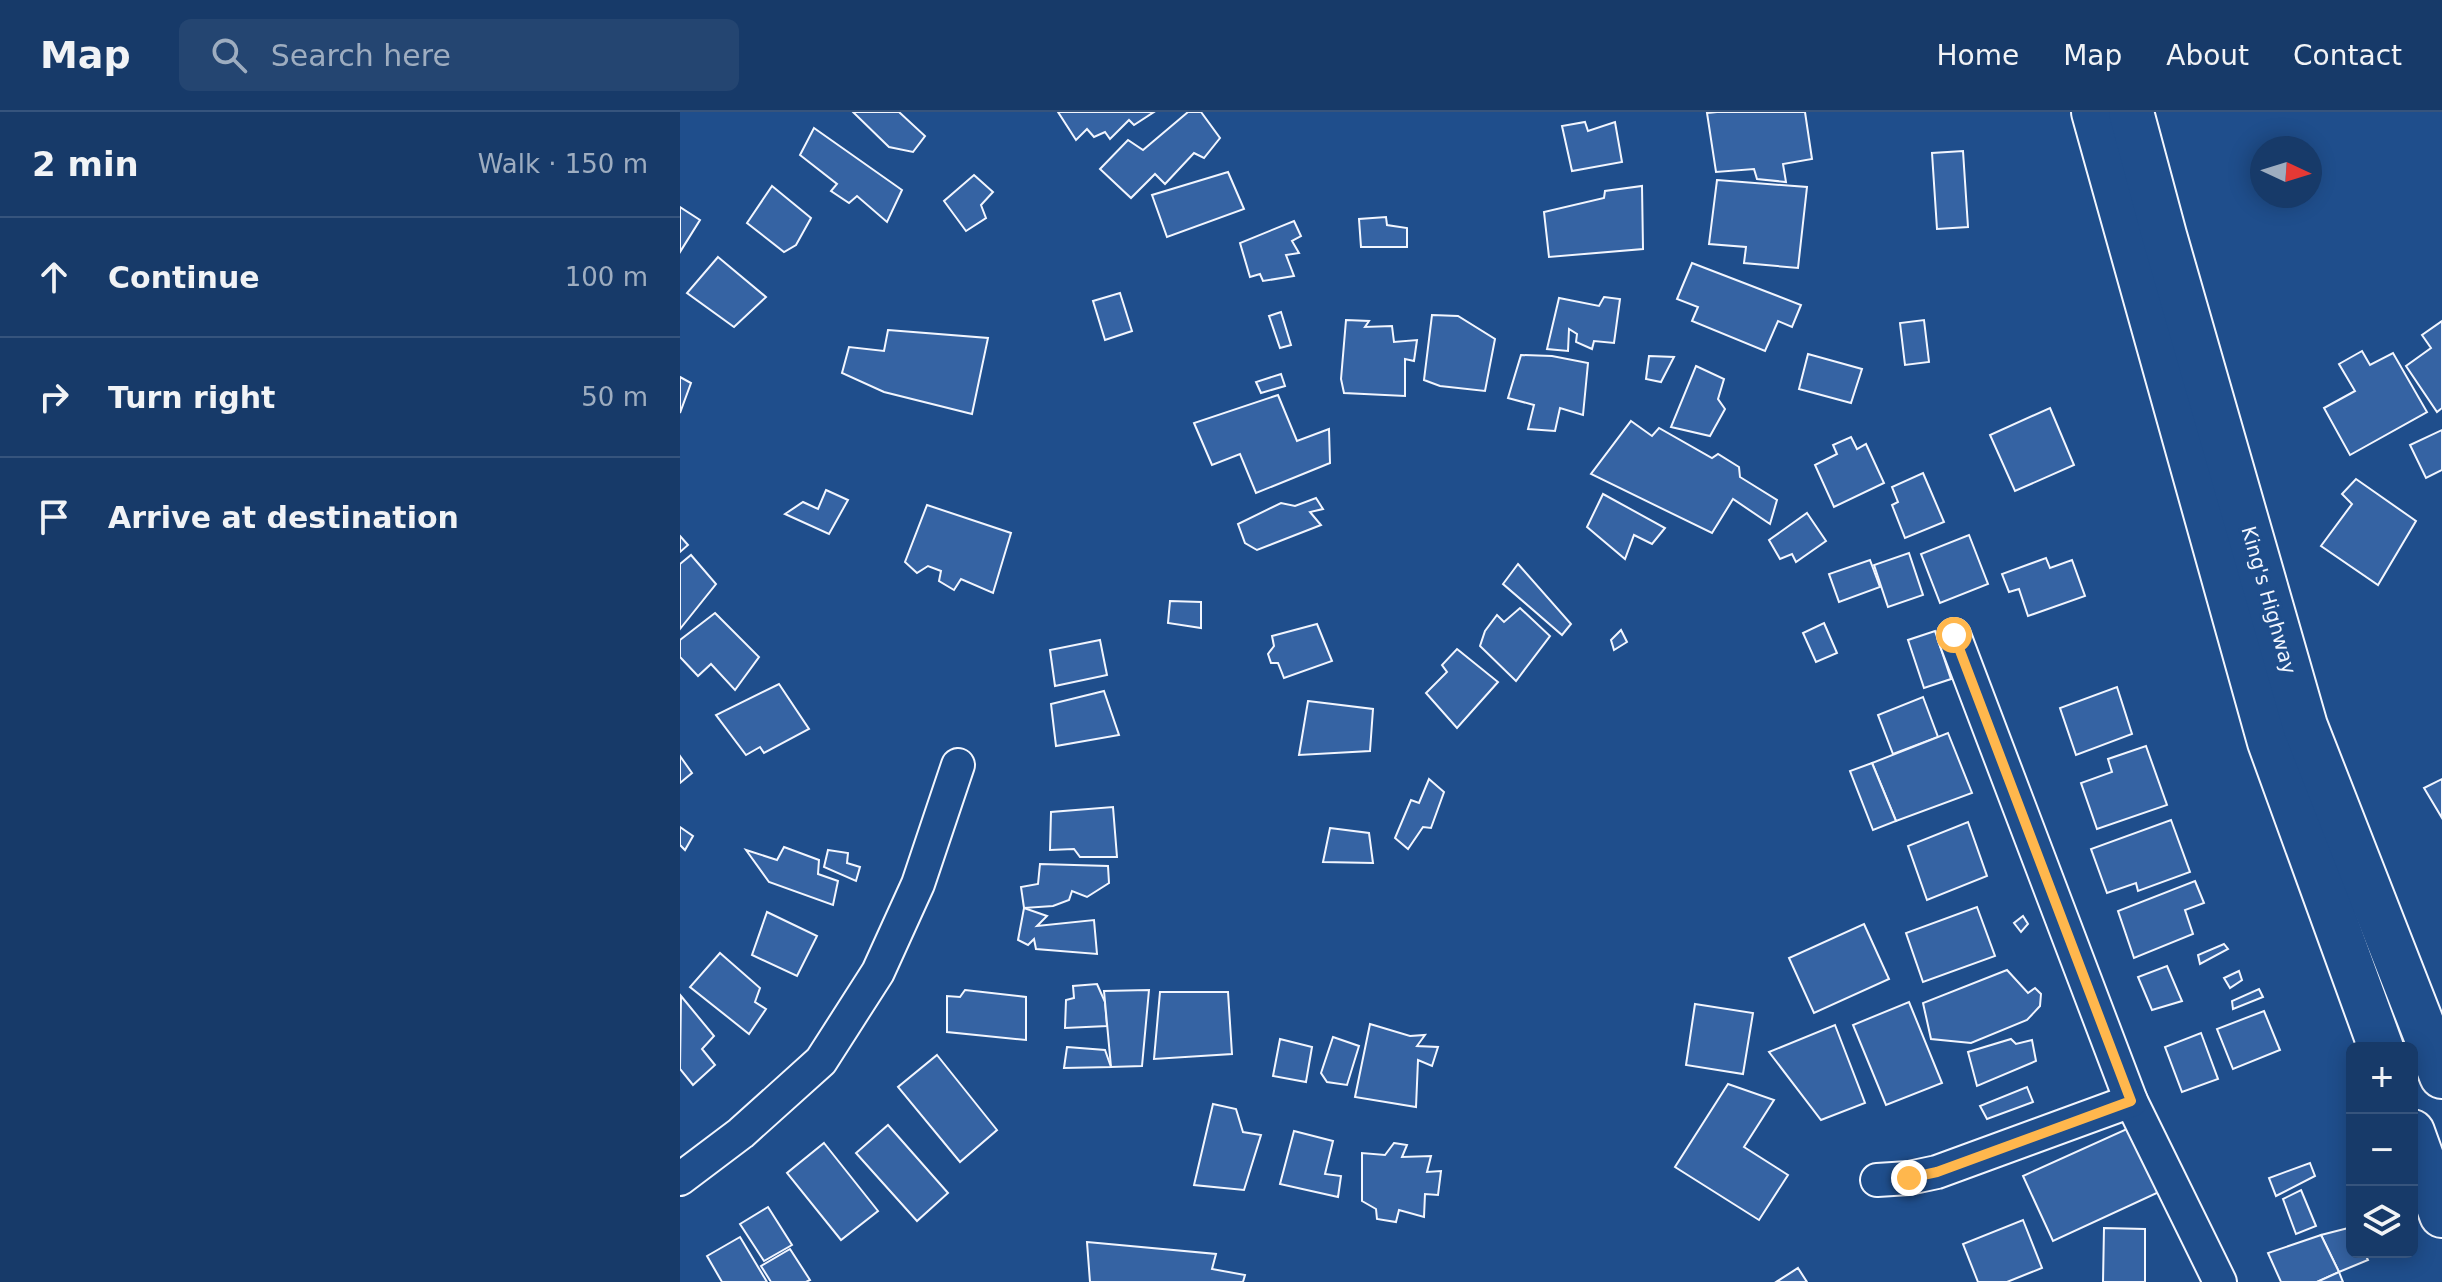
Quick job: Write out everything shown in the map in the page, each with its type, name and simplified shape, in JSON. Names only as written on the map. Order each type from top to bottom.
[{"type":"highway","name":"King's Highway","points":[[2094,112],[2270,742],[2379,1042]]},
{"type":"highway","name":"King's Highway","points":[[2131,112],[2305,726],[2442,1076]]},
{"type":"highway","points":[[2418,1149],[2442,1215]]},
{"type":"street","points":[[1954,635],[2131,1101],[2220,1282]]},
{"type":"street","points":[[680,1179],[741,1133],[821,1061],[878,972],[918,884],[958,765]]},
{"type":"street","points":[[1877,1180],[1937,1172],[2131,1101]]},
{"type":"building","points":[[853,112],[899,112],[925,136],[913,152],[889,147]]},
{"type":"building","points":[[1058,112],[1154,112],[1134,125],[1129,120],[1110,139],[1105,132],[1094,137],[1087,129],[1076,140]]},
{"type":"building","points":[[1188,112],[1201,112],[1220,138],[1204,158],[1194,153],[1165,184],[1155,174],[1131,198],[1100,169],[1128,140],[1143,150]]},
{"type":"building","points":[[1805,112],[1812,159],[1783,164],[1786,182],[1757,179],[1754,169],[1716,172],[1707,113]]},
{"type":"building","points":[[1585,122],[1588,131],[1615,122],[1622,162],[1572,171],[1562,126]]},
{"type":"building","points":[[814,128],[902,190],[887,222],[857,196],[849,203],[831,191],[837,184],[800,155]]},
{"type":"building","points":[[1963,151],[1968,227],[1937,229],[1932,153]]},
{"type":"building","points":[[1228,172],[1244,209],[1167,237],[1152,195]]},
{"type":"building","points":[[974,175],[993,192],[981,205],[986,218],[966,231],[944,201]]},
{"type":"building","points":[[1717,180],[1807,187],[1798,268],[1744,263],[1746,247],[1709,244]]},
{"type":"building","points":[[772,186],[811,218],[796,245],[784,252],[747,223]]},
{"type":"building","points":[[1642,186],[1643,249],[1549,257],[1544,212],[1604,198],[1605,191]]},
{"type":"building","points":[[680,207],[700,220],[680,252]]},
{"type":"building","points":[[1386,217],[1387,225],[1407,228],[1407,247],[1361,247],[1359,219]]},
{"type":"building","points":[[1294,221],[1301,236],[1292,241],[1299,253],[1286,255],[1294,276],[1263,281],[1260,274],[1250,277],[1240,243]]},
{"type":"building","points":[[718,257],[766,297],[734,327],[687,293]]},
{"type":"building","points":[[1692,263],[1801,305],[1792,327],[1778,321],[1765,351],[1692,321],[1698,307],[1677,299]]},
{"type":"building","points":[[1120,293],[1132,331],[1105,340],[1093,301]]},
{"type":"building","points":[[1604,297],[1620,299],[1614,343],[1594,341],[1592,349],[1576,342],[1577,334],[1569,329],[1568,351],[1547,349],[1559,298],[1599,306]]},
{"type":"building","points":[[1281,312],[1291,345],[1280,348],[1269,316]]},
{"type":"building","points":[[1432,315],[1458,316],[1495,339],[1485,391],[1440,386],[1424,380]]},
{"type":"building","points":[[1346,320],[1369,321],[1365,327],[1392,326],[1394,342],[1417,340],[1414,361],[1405,359],[1405,396],[1344,393],[1341,379]]},
{"type":"building","points":[[1924,320],[1929,362],[1905,365],[1900,323]]},
{"type":"building","points":[[2442,321],[2442,408],[2437,412],[2406,366],[2431,348],[2422,335]]},
{"type":"building","points":[[888,330],[988,338],[972,414],[884,392],[842,373],[849,347],[884,351]]},
{"type":"building","points":[[2362,351],[2370,365],[2393,353],[2427,412],[2350,455],[2324,408],[2355,391],[2339,364]]},
{"type":"building","points":[[1808,354],[1862,369],[1851,403],[1799,389]]},
{"type":"building","points":[[1521,355],[1552,356],[1588,363],[1583,415],[1560,408],[1555,431],[1528,429],[1534,405],[1508,398]]},
{"type":"building","points":[[1649,356],[1674,357],[1661,382],[1646,379]]},
{"type":"building","points":[[1696,366],[1724,379],[1718,399],[1725,409],[1710,436],[1671,427]]},
{"type":"building","points":[[1281,374],[1285,386],[1261,393],[1256,382]]},
{"type":"building","points":[[680,377],[691,383],[680,413]]},
{"type":"building","points":[[1278,395],[1297,441],[1329,429],[1330,463],[1256,493],[1240,454],[1212,465],[1194,423]]},
{"type":"building","points":[[2050,408],[2074,465],[2015,491],[1990,435]]},
{"type":"building","points":[[1631,421],[1652,436],[1659,428],[1712,458],[1718,454],[1739,467],[1740,477],[1777,500],[1770,524],[1733,499],[1712,533],[1591,474]]},
{"type":"building","points":[[2442,430],[2442,470],[2426,478],[2410,445]]},
{"type":"building","points":[[1851,437],[1857,449],[1866,444],[1884,483],[1834,507],[1815,465],[1837,454],[1833,445]]},
{"type":"building","points":[[1923,473],[1944,522],[1905,538],[1892,505],[1898,502],[1892,487]]},
{"type":"building","points":[[2356,479],[2416,521],[2378,585],[2321,546],[2352,504],[2342,494]]},
{"type":"building","points":[[826,490],[848,500],[829,534],[785,514],[803,502],[818,509]]},
{"type":"building","points":[[1603,494],[1665,528],[1652,544],[1634,535],[1625,559],[1587,527]]},
{"type":"building","points":[[1316,498],[1323,509],[1310,512],[1321,525],[1257,550],[1245,543],[1238,524],[1281,503],[1295,506]]},
{"type":"building","points":[[927,505],[1011,533],[993,593],[961,579],[954,590],[939,581],[941,571],[928,566],[917,573],[905,562]]},
{"type":"building","points":[[1807,513],[1826,541],[1796,562],[1792,554],[1780,559],[1769,540]]},
{"type":"building","points":[[1969,535],[1988,584],[1940,603],[1921,554]]},
{"type":"building","points":[[680,536],[688,545],[680,552]]},
{"type":"building","points":[[1909,553],[1923,595],[1888,607],[1874,565]]},
{"type":"building","points":[[691,555],[716,584],[680,629],[680,564]]},
{"type":"building","points":[[2046,558],[2050,568],[2072,560],[2085,596],[2028,616],[2019,589],[2009,592],[2002,574]]},
{"type":"building","points":[[1870,560],[1880,587],[1839,602],[1829,574]]},
{"type":"building","points":[[1518,564],[1571,624],[1562,635],[1503,584]]},
{"type":"building","points":[[1170,601],[1201,602],[1201,628],[1168,623]]},
{"type":"building","points":[[1520,608],[1550,636],[1516,681],[1480,646],[1485,631],[1497,615],[1504,622]]},
{"type":"building","points":[[715,613],[759,657],[735,690],[711,664],[698,676],[680,657],[680,640]]},
{"type":"building","points":[[1824,623],[1837,653],[1816,662],[1803,633]]},
{"type":"building","points":[[1317,624],[1332,661],[1284,678],[1278,663],[1271,663],[1268,654],[1274,646],[1272,636]]},
{"type":"building","points":[[1621,630],[1627,642],[1614,650],[1611,640]]},
{"type":"building","points":[[1935,631],[1951,679],[1924,688],[1908,640]]},
{"type":"building","points":[[1100,640],[1107,675],[1055,686],[1050,650]]},
{"type":"building","points":[[1457,649],[1498,682],[1457,728],[1426,693],[1447,672],[1442,665]]},
{"type":"building","points":[[779,684],[809,729],[764,753],[760,747],[746,755],[716,715]]},
{"type":"building","points":[[2117,687],[2132,734],[2076,755],[2060,708]]},
{"type":"building","points":[[1104,691],[1119,735],[1056,746],[1051,704]]},
{"type":"building","points":[[1923,697],[1938,737],[1893,754],[1878,715]]},
{"type":"building","points":[[1308,701],[1373,709],[1370,751],[1299,755]]},
{"type":"building","points":[[1948,733],[1972,793],[1896,821],[1872,763]]},
{"type":"building","points":[[2146,746],[2167,805],[2097,829],[2081,783],[2112,772],[2108,759]]},
{"type":"building","points":[[680,756],[692,773],[680,783]]},
{"type":"building","points":[[1872,763],[1896,821],[1873,830],[1850,771]]},
{"type":"building","points":[[1429,779],[1444,792],[1431,828],[1423,827],[1408,849],[1395,838],[1411,800],[1419,803]]},
{"type":"building","points":[[2442,779],[2442,818],[2424,788]]},
{"type":"building","points":[[1113,807],[1117,857],[1080,857],[1074,849],[1050,850],[1051,812]]},
{"type":"building","points":[[2171,820],[2190,872],[2138,891],[2136,883],[2107,893],[2091,849]]},
{"type":"building","points":[[1968,822],[1987,876],[1927,900],[1908,846]]},
{"type":"building","points":[[680,827],[693,836],[685,850],[680,845]]},
{"type":"building","points":[[1330,828],[1369,833],[1373,863],[1323,862]]},
{"type":"building","points":[[784,847],[819,860],[818,874],[838,881],[833,905],[769,882],[746,850],[777,860]]},
{"type":"building","points":[[828,850],[848,853],[847,863],[860,867],[856,881],[824,867]]},
{"type":"building","points":[[1040,864],[1108,866],[1109,883],[1087,897],[1072,891],[1069,900],[1053,906],[1024,908],[1021,887],[1038,884]]},
{"type":"building","points":[[2195,881],[2204,903],[2185,910],[2193,934],[2134,958],[2118,911]]},
{"type":"building","points":[[1977,907],[1995,956],[1923,982],[1906,933]]},
{"type":"building","points":[[1024,908],[1047,916],[1037,926],[1094,920],[1097,954],[1036,949],[1034,939],[1028,945],[1018,940]]},
{"type":"building","points":[[767,912],[817,936],[797,976],[752,955]]},
{"type":"building","points":[[2023,916],[2028,924],[2021,932],[2014,923]]},
{"type":"building","points":[[1864,924],[1889,979],[1814,1013],[1789,958]]},
{"type":"building","points":[[2224,944],[2228,949],[2200,964],[2198,955]]},
{"type":"building","points":[[720,953],[760,988],[755,1002],[766,1009],[749,1034],[690,987]]},
{"type":"building","points":[[2167,966],[2182,1001],[2152,1010],[2138,977]]},
{"type":"building","points":[[2007,970],[2028,993],[2035,988],[2041,994],[2040,1006],[2027,1020],[1971,1043],[1931,1039],[1923,1003]]},
{"type":"building","points":[[2239,971],[2242,980],[2230,988],[2224,978]]},
{"type":"building","points":[[1097,984],[1105,1002],[1107,1026],[1065,1028],[1066,1000],[1074,998],[1073,986]]},
{"type":"building","points":[[2259,989],[2263,997],[2233,1009],[2232,1001]]},
{"type":"building","points":[[965,990],[1026,997],[1026,1040],[947,1032],[947,996],[960,997]]},
{"type":"building","points":[[1149,990],[1142,1066],[1111,1067],[1104,991]]},
{"type":"building","points":[[1160,992],[1228,992],[1232,1054],[1154,1059]]},
{"type":"building","points":[[681,996],[714,1036],[702,1049],[715,1065],[693,1085],[680,1069]]},
{"type":"building","points":[[1909,1002],[1942,1083],[1886,1105],[1853,1025]]},
{"type":"building","points":[[1695,1004],[1753,1013],[1743,1074],[1686,1065]]},
{"type":"building","points":[[2264,1011],[2280,1050],[2233,1069],[2217,1029]]},
{"type":"building","points":[[1370,1024],[1410,1036],[1425,1035],[1417,1046],[1438,1047],[1432,1066],[1418,1060],[1416,1107],[1355,1097]]},
{"type":"building","points":[[1835,1025],[1865,1103],[1821,1120],[1769,1052]]},
{"type":"building","points":[[2201,1033],[2218,1079],[2182,1092],[2165,1047]]},
{"type":"building","points":[[1333,1037],[1359,1046],[1347,1085],[1327,1082],[1321,1073]]},
{"type":"building","points":[[1280,1039],[1312,1047],[1306,1082],[1273,1076]]},
{"type":"building","points":[[2011,1039],[2016,1044],[2032,1040],[2036,1061],[1977,1086],[1968,1052]]},
{"type":"building","points":[[1067,1047],[1105,1050],[1111,1067],[1064,1068]]},
{"type":"building","points":[[937,1055],[997,1130],[960,1162],[898,1087]]},
{"type":"building","points":[[1728,1084],[1774,1100],[1744,1147],[1788,1175],[1759,1220],[1675,1167]]},
{"type":"building","points":[[2027,1087],[2033,1102],[1987,1119],[1980,1106]]},
{"type":"building","points":[[1213,1104],[1236,1109],[1243,1132],[1261,1135],[1244,1190],[1194,1185]]},
{"type":"building","points":[[888,1125],[948,1193],[917,1221],[856,1153]]},
{"type":"building","points":[[2129,1128],[2159,1192],[2053,1241],[2023,1176]]},
{"type":"building","points":[[1294,1131],[1333,1141],[1325,1174],[1341,1176],[1338,1197],[1280,1184]]},
{"type":"building","points":[[824,1143],[878,1211],[841,1240],[787,1173]]},
{"type":"building","points":[[1394,1143],[1407,1145],[1402,1157],[1431,1156],[1427,1172],[1441,1171],[1438,1195],[1425,1194],[1424,1217],[1399,1210],[1396,1222],[1377,1219],[1376,1209],[1362,1201],[1362,1153],[1385,1155]]},
{"type":"building","points":[[2310,1163],[2315,1176],[2276,1196],[2269,1178]]},
{"type":"building","points":[[2301,1190],[2316,1226],[2296,1234],[2283,1199]]},
{"type":"building","points":[[768,1207],[792,1245],[764,1261],[740,1224]]},
{"type":"building","points":[[2023,1220],[2042,1268],[2007,1282],[1978,1282],[1963,1244]]},
{"type":"building","points":[[2104,1228],[2145,1229],[2145,1282],[2103,1282]]},
{"type":"building","points":[[2346,1229],[2346,1258],[2368,1260],[2339,1272],[2321,1235]]},
{"type":"building","points":[[2321,1235],[2339,1272],[2317,1282],[2281,1282],[2268,1253]]},
{"type":"building","points":[[740,1237],[767,1282],[722,1282],[707,1256]]},
{"type":"building","points":[[1087,1242],[1216,1254],[1212,1269],[1245,1275],[1243,1282],[1090,1282]]},
{"type":"building","points":[[790,1249],[810,1280],[771,1282],[761,1266]]},
{"type":"building","points":[[1798,1268],[1807,1282],[1776,1282]]},
{"type":"building","points":[[2339,1272],[2343,1282],[2317,1282]]},
{"type":"route","points":[[1909,1178],[1937,1172],[2131,1101],[1954,635]]}]
